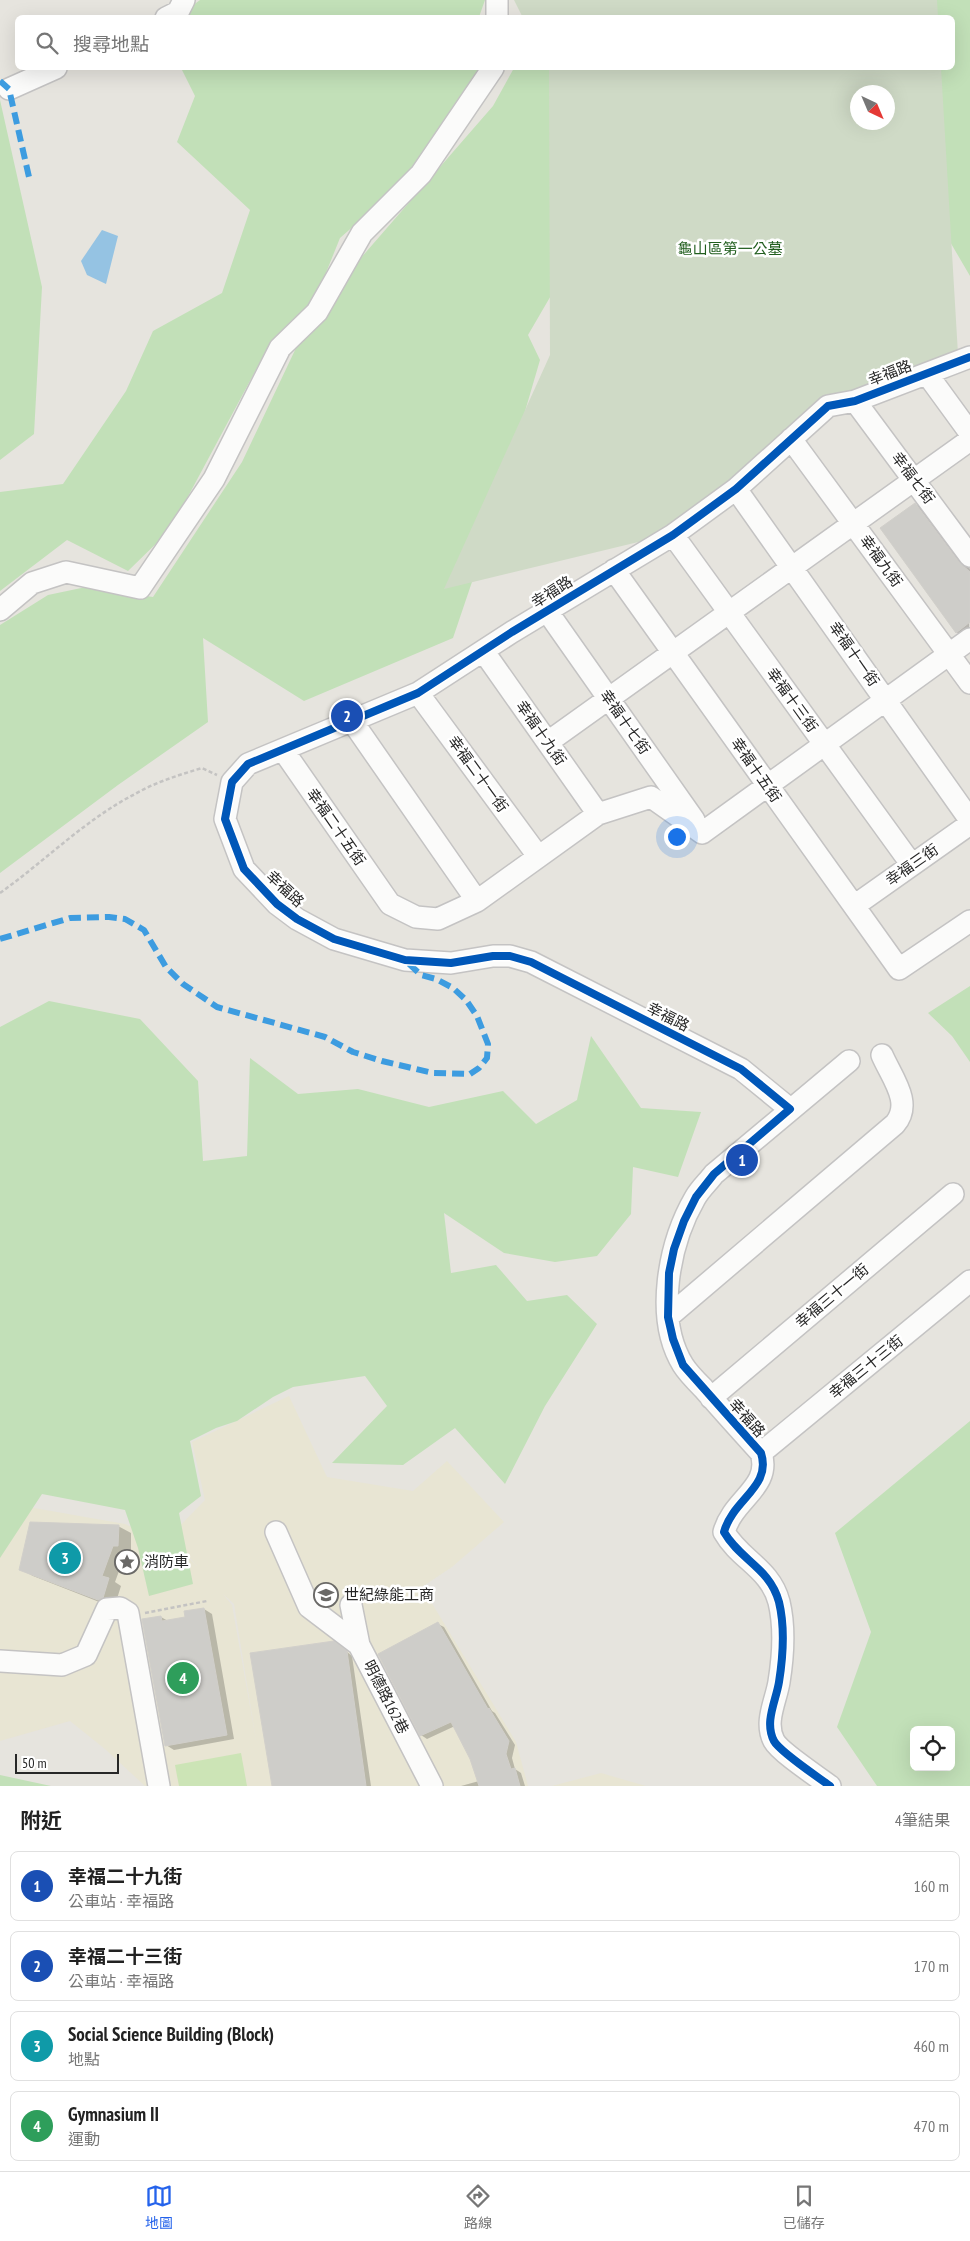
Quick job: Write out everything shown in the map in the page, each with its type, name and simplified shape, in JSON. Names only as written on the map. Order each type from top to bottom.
[{"type":"street","points":[[172,15],[178,12],[184,0]]},
{"type":"street","points":[[497,0],[497,15]]},
{"type":"street","points":[[9,89],[52,70]]},
{"type":"street","points":[[0,610],[32,583],[66,572],[140,588],[214,479],[280,348],[317,312],[362,233],[421,174],[492,70]]},
{"type":"street","name":"幸福路","points":[[761,1453],[683,1365],[673,1339],[668,1317],[669,1273],[674,1249],[684,1221],[696,1197],[714,1174],[790,1109],[740,1069],[531,962],[510,956],[486,957],[451,963],[405,960],[334,939],[296,919],[277,904],[244,869],[225,819],[232,782],[248,764],[418,693],[547,611],[673,535],[736,489],[828,406],[855,401],[970,357]]},
{"type":"street","points":[[926,374],[970,434]]},
{"type":"street","name":"幸福七街","points":[[855,401],[970,556]]},
{"type":"street","name":"幸福九街","points":[[791,439],[970,683]]},
{"type":"street","points":[[548,742],[970,440]]},
{"type":"street","name":"幸福十一街","points":[[736,489],[793,567],[970,820]]},
{"type":"street","name":"幸福十三街","points":[[673,535],[912,865]]},
{"type":"street","name":"幸福十五街","points":[[614,570],[899,970],[970,921]]},
{"type":"street","name":"幸福十七街","points":[[547,611],[702,833]]},
{"type":"street","points":[[352,721],[478,901],[598,814],[651,797],[702,833],[970,639]]},
{"type":"street","name":"幸福十九街","points":[[484,652],[598,814]]},
{"type":"street","name":"幸福二十一街","points":[[418,693],[538,856]]},
{"type":"street","name":"幸福二十五街","points":[[282,750],[390,904],[416,917],[438,919],[478,901]]},
{"type":"street","name":"幸福三街","points":[[854,906],[970,824]]},
{"type":"street","points":[[668,1317],[898,1120],[904,1109],[903,1100],[882,1055]]},
{"type":"street","points":[[790,1109],[849,1061]]},
{"type":"street","name":"幸福三十一街","points":[[711,1398],[953,1194]]},
{"type":"street","name":"幸福三十三街","points":[[761,1453],[970,1281]]},
{"type":"street","points":[[761,1453],[764,1464],[763,1473],[757,1484],[732,1512],[724,1532],[737,1550],[760,1568],[768,1578],[774,1587],[779,1603],[783,1624],[779,1682],[771,1714],[770,1730],[774,1742],[830,1786]]},
{"type":"street","points":[[276,1532],[309,1607],[359,1645]]},
{"type":"street","name":"明德路162巷","points":[[351,1605],[359,1645],[432,1786]]},
{"type":"street","points":[[0,1661],[62,1665],[86,1656],[107,1609],[120,1608],[128,1613],[159,1786]]},
{"type":"path","points":[[0,893],[94,820],[134,794],[173,776],[202,768],[232,782]]},
{"type":"path","points":[[128,1616],[207,1601]]},
{"type":"shaded area","name":"世紀綠能工商","points":[[289,1396],[327,1477],[413,1491],[447,1461],[504,1522],[452,1567],[422,1587],[516,1742],[528,1786],[145,1786],[105,1749],[70,1721],[0,1741],[0,1502],[125,1524],[178,1548],[197,1566],[170,1536],[205,1500],[192,1442]],"holes":[[[223,1594],[234,1604],[257,1746],[232,1605]]]},
{"type":"shaded area","points":[[601,1773],[646,1786],[552,1786]]},
{"type":"green space","points":[[200,0],[485,0],[480,15],[180,15]]},
{"type":"green space","points":[[514,0],[937,0],[938,15],[522,15]]},
{"type":"green space","points":[[917,0],[970,0],[970,276],[911,175],[914,70],[955,70],[955,15],[916,15]]},
{"type":"green space","points":[[182,70],[481,70],[397,188],[340,238],[313,305],[266,351],[170,530],[128,571],[67,540],[0,591],[0,492],[63,484],[126,391],[153,331],[222,293],[250,210],[177,142],[195,96]]},
{"type":"green space","points":[[513,70],[561,70],[574,256],[528,335],[540,360],[495,514],[453,638],[304,701],[203,638],[208,722],[118,785],[0,873],[0,625],[48,595],[86,587],[153,597],[242,462],[296,348],[353,267],[493,106]]},
{"type":"green space","name":"龜山區第一公墓","points":[[549,70],[941,70],[958,354],[788,434],[659,537],[444,589],[550,355]]},
{"type":"green space","points":[[0,100],[42,287],[34,434],[0,460]]},
{"type":"green space","points":[[970,986],[970,1062],[952,1036],[928,1013]]},
{"type":"green space","points":[[49,1001],[140,1019],[198,1081],[203,1161],[247,1156],[250,1058],[298,1094],[358,1089],[429,1107],[503,1091],[536,1124],[577,1100],[591,1036],[641,1108],[701,1112],[678,1177],[633,1167],[631,1214],[597,1256],[555,1262],[504,1253],[444,1213],[451,1273],[496,1265],[527,1301],[567,1295],[597,1324],[545,1406],[505,1484],[455,1428],[403,1465],[332,1463],[387,1406],[365,1376],[293,1387],[273,1397],[237,1421],[216,1428],[190,1441],[201,1496],[179,1513],[193,1584],[149,1596],[138,1548],[125,1510],[42,1494],[0,1558],[0,1027]]},
{"type":"green space","points":[[970,1421],[970,1786],[877,1786],[837,1727],[871,1632],[835,1533]]},
{"type":"green space","points":[[241,1753],[247,1786],[179,1786],[175,1765]]},
{"type":"green space","points":[[0,1775],[51,1786],[0,1786]]},
{"type":"water","points":[[102,230],[118,236],[106,284],[87,275],[81,261]]},
{"type":"building","points":[[915,503],[960,563],[970,572],[970,622],[956,633],[880,528]]},
{"type":"building","points":[[30,1522],[119,1525],[118,1546],[113,1546],[102,1576],[109,1578],[103,1598],[98,1600],[19,1570]]},
{"type":"building","points":[[204,1608],[227,1735],[165,1746],[142,1619],[161,1616],[162,1621],[185,1617],[184,1611]]},
{"type":"building","points":[[438,1622],[488,1709],[509,1741],[506,1754],[511,1769],[515,1768],[520,1786],[479,1786],[470,1759],[451,1722],[420,1736],[378,1654]]},
{"type":"building","points":[[334,1641],[347,1651],[366,1786],[272,1786],[250,1653]]},
{"type":"marked path","points":[[0,81],[9,89],[29,177]]},
{"type":"marked path","points":[[0,939],[70,918],[109,917],[125,919],[144,930],[166,967],[183,984],[217,1007],[325,1037],[353,1052],[382,1061],[433,1073],[470,1074],[479,1068],[487,1058],[488,1044],[477,1016],[466,1000],[453,988],[436,979],[421,975],[406,961]]},
{"type":"cycle path","points":[[830,1786],[791,1758],[778,1746],[771,1734],[770,1719],[782,1662],[783,1642],[779,1602],[775,1590],[762,1572],[738,1550],[724,1532],[735,1511],[750,1493],[761,1475],[763,1465],[761,1453],[683,1365],[673,1339],[668,1317],[669,1273],[674,1249],[684,1221],[696,1197],[714,1174],[790,1109],[741,1069],[531,962],[510,956],[493,956],[451,963],[405,960],[334,939],[297,919],[277,904],[244,869],[225,819],[232,782],[248,764],[418,693],[512,632],[673,535],[736,489],[828,406],[855,401],[970,357]]},
{"type":"place","name":"幸福二十三街","points":[[347,716]]},
{"type":"place","name":"幸福二十九街","points":[[742,1160]]},
{"type":"place","name":"Social Science Building (Block)","points":[[65,1558]]},
{"type":"place","name":"消防車","points":[[127,1562]]},
{"type":"place","name":"世紀綠能工商","points":[[326,1595]]},
{"type":"place","name":"Gymnasium II","points":[[183,1678]]}]
